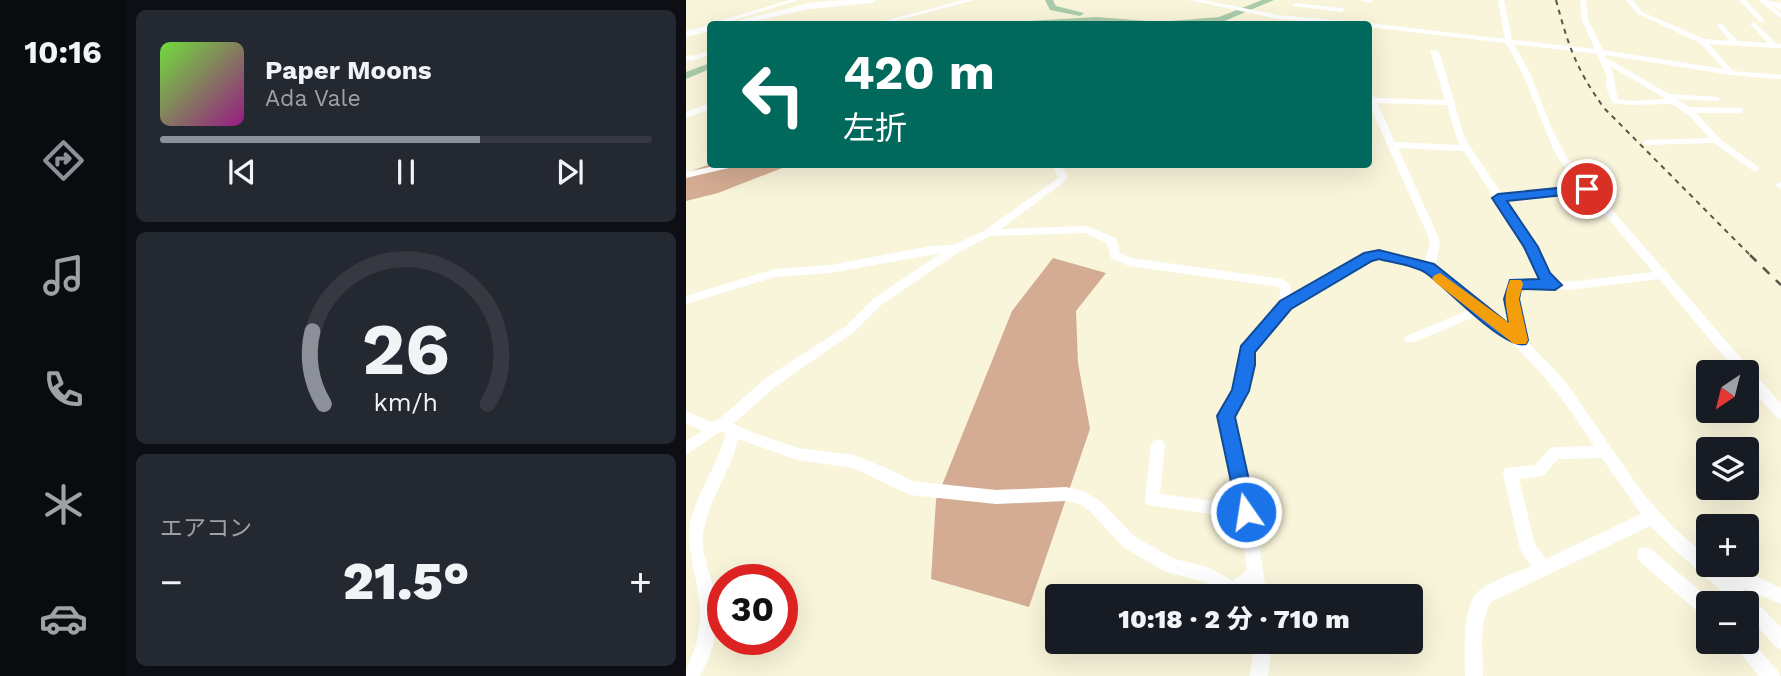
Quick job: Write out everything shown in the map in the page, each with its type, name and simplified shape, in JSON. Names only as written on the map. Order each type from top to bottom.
[{"type":"highway","points":[[1769,0],[1781,7]]},
{"type":"main road","points":[[743,21],[809,6],[872,0]]},
{"type":"main road","points":[[686,34],[707,28]]},
{"type":"street","points":[[728,21],[796,0]]},
{"type":"street","points":[[889,21],[971,0]]},
{"type":"street","points":[[1193,0],[1265,15],[1292,8],[1341,11]]},
{"type":"street","points":[[1308,0],[1341,11]]},
{"type":"street","points":[[1362,0],[1370,1]]},
{"type":"street","points":[[1501,0],[1510,43],[1528,75],[1551,139],[1563,159],[1735,360]]},
{"type":"street","points":[[1583,0],[1585,20],[1611,77],[1610,86],[1615,101],[1631,103],[1671,98],[1717,99]]},
{"type":"street","points":[[1629,0],[1640,13],[1703,41],[1715,44],[1778,46]]},
{"type":"street","points":[[1743,0],[1761,0],[1781,16]]},
{"type":"street","points":[[1743,0],[1778,46]]},
{"type":"street","points":[[1292,8],[1341,11]]},
{"type":"street","points":[[1258,21],[1265,15]]},
{"type":"street","points":[[1721,25],[1736,43]]},
{"type":"street","points":[[1372,26],[1731,73],[1781,77]]},
{"type":"street","points":[[1703,41],[1731,73]]},
{"type":"street","points":[[1433,52],[1436,54],[1466,148],[1531,247],[1544,276],[1555,285]]},
{"type":"street","points":[[686,57],[691,59],[707,54]]},
{"type":"street","points":[[1601,55],[1688,110],[1716,140],[1755,169]]},
{"type":"street","points":[[1372,96],[1450,103]]},
{"type":"street","points":[[1372,100],[1433,236],[1429,267]]},
{"type":"street","points":[[686,115],[707,107]]},
{"type":"street","points":[[1688,110],[1740,110]]},
{"type":"street","points":[[1647,143],[1716,140]]},
{"type":"street","points":[[1392,145],[1466,148]]},
{"type":"street","points":[[686,175],[722,168]]},
{"type":"street","points":[[686,449],[723,428],[771,382],[850,329],[877,302],[955,249],[988,233],[1061,180],[1063,177],[1058,168]]},
{"type":"street","points":[[1498,198],[1587,189]]},
{"type":"street","points":[[988,233],[1090,229],[1112,240],[1115,255],[1129,262],[1282,283],[1286,288],[1285,305]]},
{"type":"street","points":[[686,300],[775,273],[830,269],[931,250],[955,249]]},
{"type":"street","points":[[1257,584],[1226,416],[1241,391],[1247,351],[1285,305],[1304,291],[1372,255],[1429,267],[1479,310],[1520,340],[1561,385],[1604,452],[1652,517],[1696,557]]},
{"type":"street","points":[[1520,340],[1512,299],[1515,284],[1568,286],[1662,275]]},
{"type":"street","points":[[1410,339],[1479,310]]},
{"type":"street","points":[[1759,388],[1781,413]]},
{"type":"street","points":[[686,417],[798,454],[854,462],[910,488],[996,497],[1073,495],[1095,506],[1129,542],[1172,566],[1208,575],[1234,591],[1256,573]]},
{"type":"street","points":[[690,676],[706,641],[710,613],[695,536],[700,515],[731,446],[723,428]]},
{"type":"street","points":[[1158,445],[1152,500],[1246,512]]},
{"type":"street","points":[[1544,569],[1528,549],[1510,473],[1538,471],[1555,453],[1604,452]]},
{"type":"street","points":[[1474,676],[1476,617],[1479,604],[1485,596],[1652,517]]},
{"type":"street","points":[[1645,555],[1696,599]]},
{"type":"street","points":[[1719,577],[1761,613],[1781,640]]},
{"type":"street","points":[[1738,577],[1781,596]]},
{"type":"street","points":[[1259,676],[1261,654]]},
{"type":"street","points":[[1752,654],[1771,676]]},
{"type":"shaded area","points":[[707,165],[707,168],[782,168],[718,193],[686,201],[686,173]]},
{"type":"shaded area","points":[[1053,258],[1106,273],[1076,311],[1078,363],[1090,429],[1029,607],[931,579],[936,500],[1012,311]]},
{"type":"waterway","points":[[1049,0],[1053,8],[1080,13]]},
{"type":"waterway","points":[[1208,21],[1220,20],[1270,0]]},
{"type":"waterway","points":[[1079,21],[1109,21]]},
{"type":"waterway","points":[[686,76],[707,67]]},
{"type":"railway","points":[[1556,0],[1574,56],[1604,108],[1750,255]]},
{"type":"railway","points":[[1750,255],[1781,285]]},
{"type":"slow traffic","points":[[1440,278],[1520,340],[1512,299],[1516,284]]},
{"type":"route","points":[[1246,512],[1226,416],[1241,391],[1247,351],[1285,305],[1304,291],[1369,256],[1379,255],[1429,267],[1479,310],[1520,340],[1512,299],[1515,284],[1555,285],[1544,276],[1531,247],[1498,198],[1587,189]]}]
